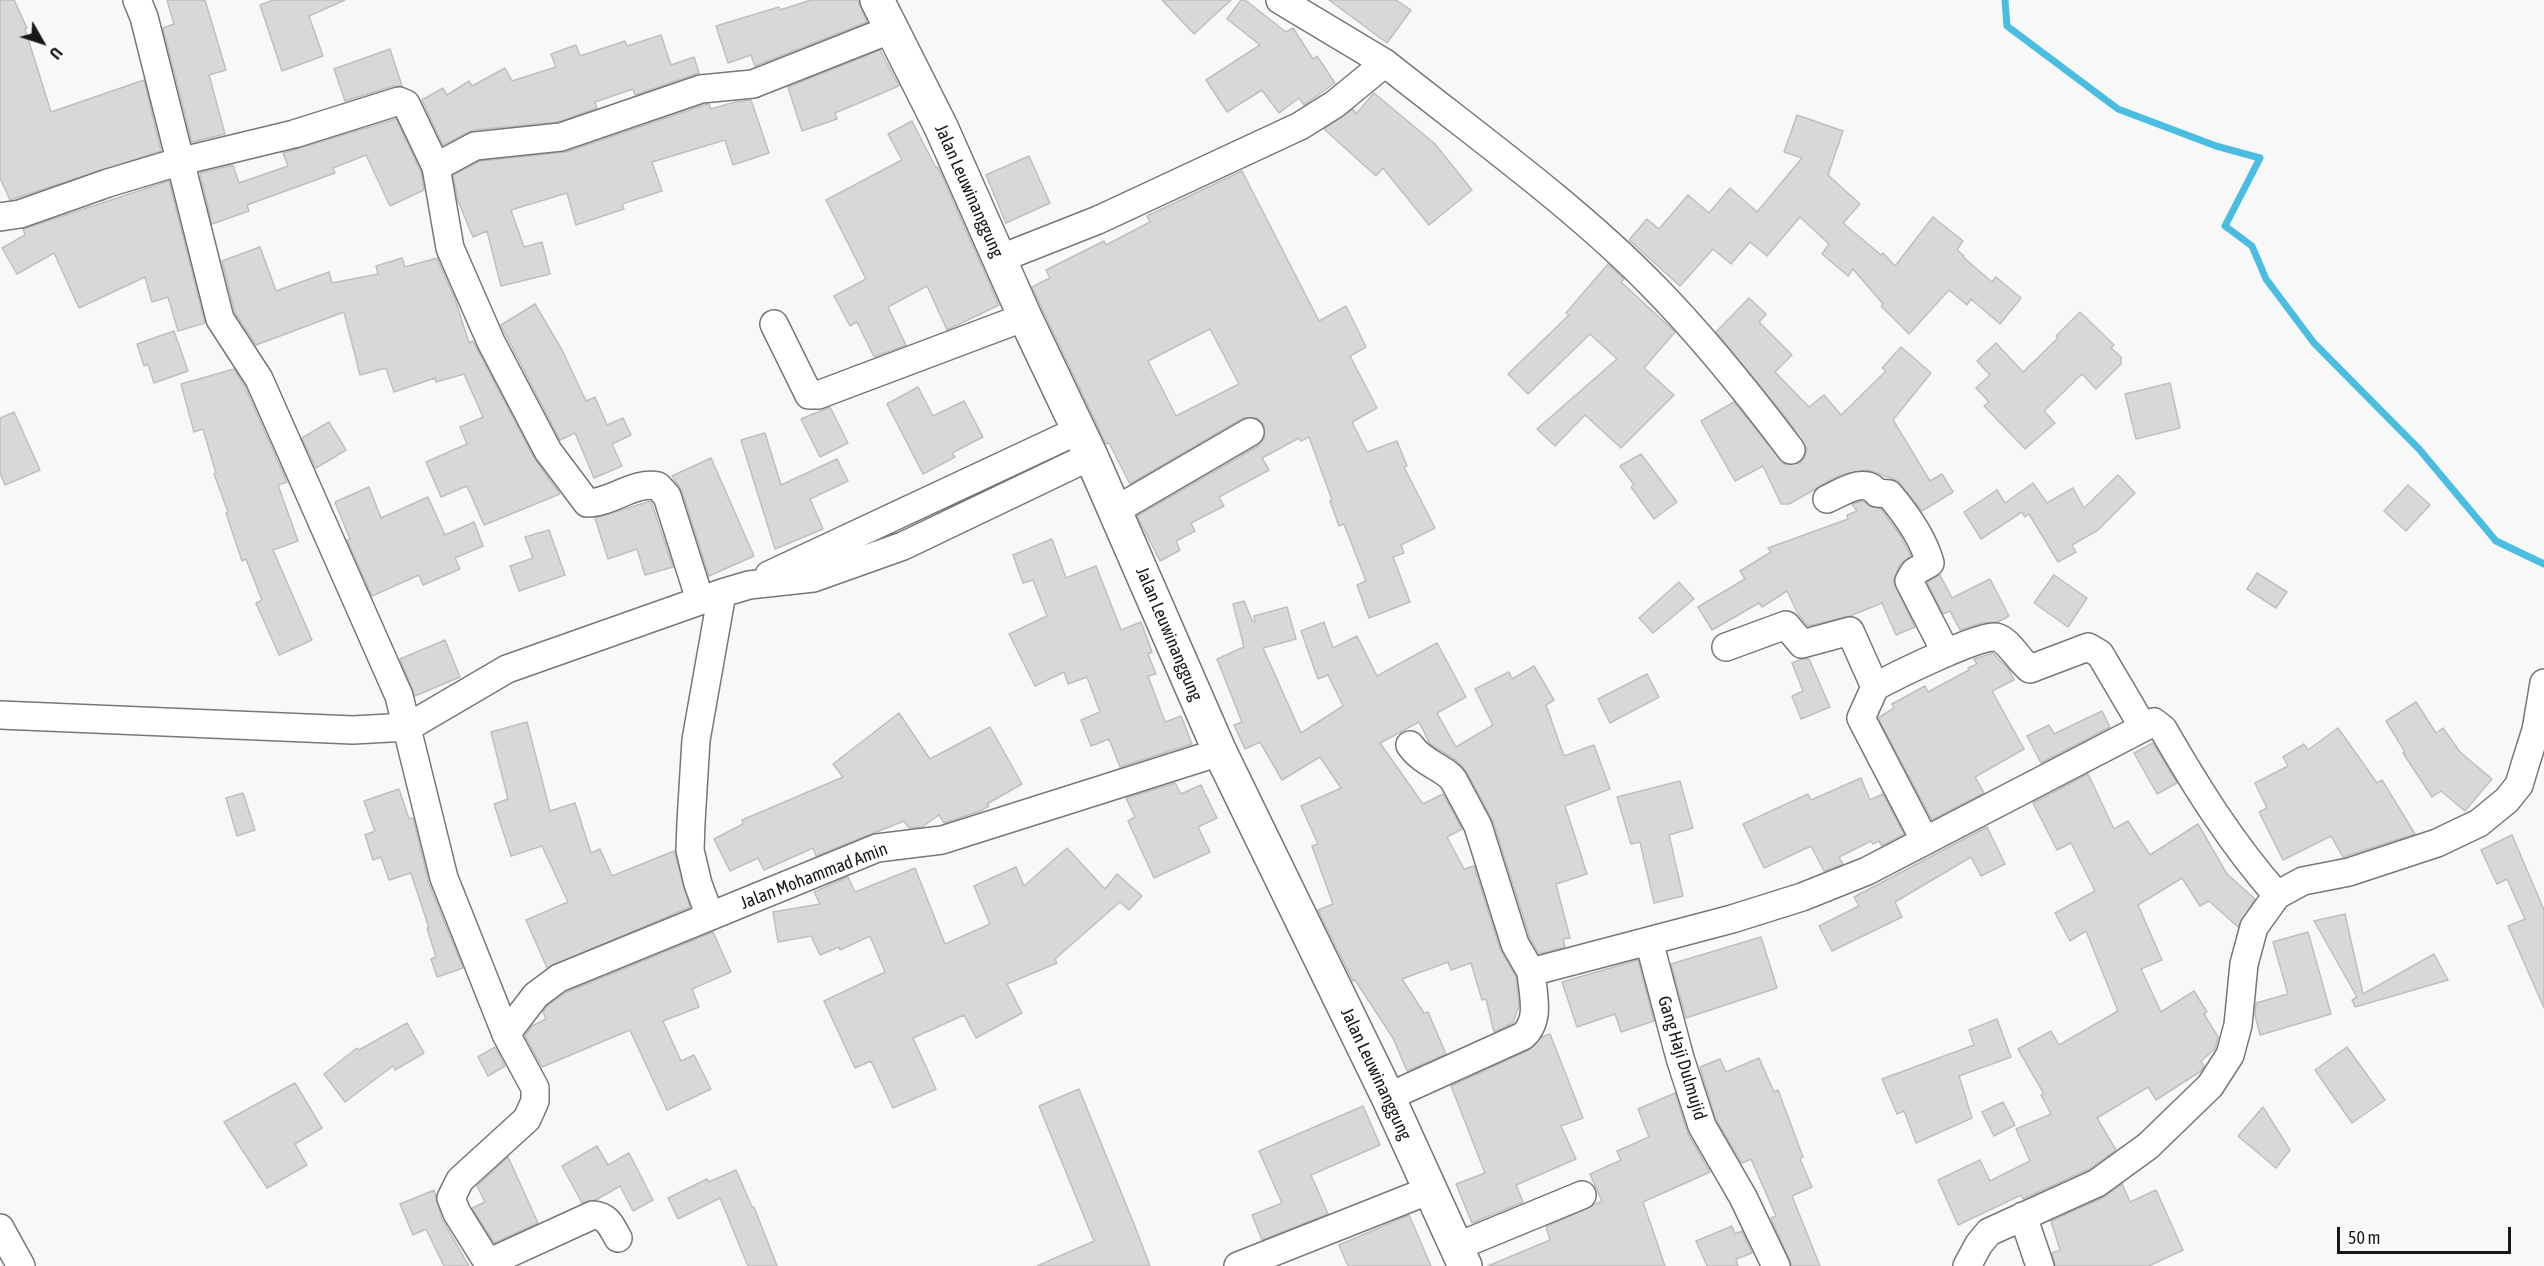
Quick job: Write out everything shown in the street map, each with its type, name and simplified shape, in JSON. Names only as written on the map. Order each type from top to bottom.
[{"type":"main road","name":"Jalan Leuwinanggung","points":[[877,0],[941,127],[1025,317],[1116,510],[1220,752],[1388,1097],[1460,1256]]},
{"type":"street","points":[[137,0],[144,17],[178,162],[220,319],[259,379],[399,696],[444,878],[506,1034],[535,1088],[535,1101],[527,1119],[460,1180],[451,1198],[457,1213],[489,1264],[592,1215],[602,1215],[609,1221],[618,1238]]},
{"type":"street","points":[[1280,0],[1385,63],[1534,181],[1652,285],[1707,342],[1791,450]]},
{"type":"street","points":[[436,167],[475,146],[561,137],[701,89],[753,84],[892,29]]},
{"type":"street","points":[[999,259],[1098,220],[1300,126],[1335,104],[1385,63]]},
{"type":"street","points":[[0,217],[20,214],[108,183],[178,162],[294,134],[399,101],[410,111],[436,167],[450,248],[491,342],[548,451],[587,503],[596,503],[646,484],[658,486],[667,496],[711,596],[696,740],[690,850],[698,884],[710,916]]},
{"type":"street","points":[[774,324],[809,395],[818,395],[1025,317]]},
{"type":"street","points":[[1116,510],[1250,432]]},
{"type":"street","points":[[0,715],[353,730],[408,727],[507,669],[711,596],[749,585],[1085,443]]},
{"type":"street","points":[[1827,499],[1864,484],[1872,487],[1877,493],[1889,494],[1905,514],[1917,531],[1930,563],[1914,572],[1909,581],[1946,653]]},
{"type":"street","points":[[1726,647],[1786,625],[1802,644],[1850,631],[1875,687]]},
{"type":"street","points":[[1925,841],[1861,718],[1875,687],[1946,653],[1996,637],[2025,666],[2036,669],[2075,650],[2090,647],[2100,654],[2143,727]]},
{"type":"street","points":[[1966,1266],[1989,1232],[2097,1183],[2125,1164],[2210,1086],[2230,1055],[2238,1025],[2244,964],[2254,927],[2277,895],[2303,881],[2349,872],[2437,843],[2479,823],[2494,812],[2519,785],[2536,730],[2544,683]]},
{"type":"street","points":[[1531,972],[1802,897],[1867,871],[2154,722],[2163,729],[2210,808],[2253,869],[2277,895]]},
{"type":"street","points":[[1388,1097],[1523,1036],[1530,1029],[1535,1013],[1531,972],[1515,944],[1478,826],[1451,775],[1426,762],[1410,745]]},
{"type":"street","name":"Jalan Mohammad Amin","points":[[506,1034],[536,995],[559,978],[877,848],[942,840],[1220,752]]},
{"type":"street","name":"Gang Haji Dulmujid","points":[[1649,941],[1680,1058],[1702,1126],[1743,1197],[1776,1266]]},
{"type":"street","points":[[1238,1266],[1430,1190]]},
{"type":"street","points":[[1460,1256],[1582,1195]]},
{"type":"street","points":[[2023,1216],[2040,1266]]},
{"type":"street","points":[[0,1228],[21,1266]]},
{"type":"building","points":[[0,0],[14,0],[27,28],[25,29],[51,112],[144,80],[161,151],[10,200],[0,178]]},
{"type":"building","points":[[167,0],[205,0],[226,70],[209,75],[225,134],[192,142],[163,28],[174,24]]},
{"type":"building","points":[[273,0],[345,0],[309,16],[323,56],[282,71],[260,5]]},
{"type":"building","points":[[811,0],[858,0],[867,22],[755,66],[751,55],[728,63],[716,26]]},
{"type":"building","points":[[1162,0],[1231,0],[1194,34]]},
{"type":"building","points":[[1241,0],[1245,0],[1286,32],[1293,28],[1313,59],[1317,56],[1335,83],[1304,105],[1299,98],[1279,113],[1262,90],[1227,112],[1206,80],[1260,45],[1227,19]]},
{"type":"building","points":[[1329,0],[1396,0],[1411,10],[1387,43]]},
{"type":"building","points":[[661,35],[671,65],[694,57],[699,73],[635,95],[633,89],[595,102],[597,108],[558,122],[473,130],[443,145],[422,100],[443,88],[447,95],[469,81],[472,86],[505,68],[512,81],[556,67],[551,54],[576,45],[580,56],[625,41],[627,46]]},
{"type":"building","points":[[390,49],[402,86],[394,86],[345,101],[334,69]]},
{"type":"building","points":[[880,50],[899,86],[835,113],[837,119],[802,131],[788,87]]},
{"type":"building","points":[[1374,93],[1435,144],[1472,190],[1429,225],[1383,168],[1376,176],[1324,129],[1353,109],[1356,114]]},
{"type":"building","points":[[751,100],[769,153],[733,165],[725,140],[652,162],[662,191],[622,204],[624,209],[576,225],[567,193],[511,210],[524,247],[542,242],[550,274],[501,286],[487,231],[473,237],[458,201],[453,175],[480,161],[566,152],[704,105],[709,104],[711,109]]},
{"type":"building","points":[[1797,115],[1843,131],[1828,175],[1860,204],[1843,223],[1881,255],[1883,253],[1895,266],[1933,217],[1963,241],[1957,250],[1963,257],[1992,282],[1996,277],[2021,298],[2000,324],[1971,299],[1967,305],[1949,290],[1909,334],[1881,306],[1883,304],[1853,269],[1848,276],[1822,254],[1829,244],[1800,217],[1767,256],[1750,242],[1731,264],[1713,249],[1680,286],[1629,240],[1647,219],[1659,229],[1688,195],[1709,213],[1730,188],[1757,212],[1802,158],[1784,152]]},
{"type":"building","points":[[396,119],[421,172],[424,190],[390,206],[366,155],[333,168],[335,173],[247,205],[249,211],[212,224],[200,173],[233,165],[239,183],[288,166],[283,153]]},
{"type":"building","points":[[912,121],[936,168],[938,167],[999,305],[947,330],[927,286],[888,307],[906,345],[874,357],[857,322],[850,326],[834,296],[866,279],[826,200],[902,160],[888,134]]},
{"type":"building","points":[[1029,156],[1050,203],[1006,223],[986,175]]},
{"type":"building","points":[[1242,171],[1319,321],[1346,306],[1366,347],[1350,356],[1377,408],[1352,422],[1367,452],[1397,441],[1407,466],[1404,467],[1435,528],[1401,545],[1404,553],[1393,557],[1410,602],[1369,618],[1357,585],[1366,581],[1344,524],[1339,526],[1309,437],[1301,441],[1299,438],[1262,458],[1269,470],[1219,497],[1224,506],[1191,523],[1195,531],[1176,541],[1180,550],[1160,561],[1137,516],[1258,446],[1264,439],[1264,425],[1257,418],[1243,418],[1130,484],[1109,443],[1106,444],[1032,287],[1050,278],[1046,270],[1104,241],[1106,245],[1150,222],[1147,216]],"holes":[[[1210,329],[1239,384],[1176,416],[1148,361]]]},
{"type":"building","points":[[169,181],[205,323],[178,331],[168,297],[152,302],[145,277],[79,308],[54,253],[17,274],[2,248],[25,235],[23,229]]},
{"type":"building","points":[[260,247],[276,291],[329,272],[332,283],[378,274],[376,266],[402,258],[405,267],[437,258],[455,299],[469,343],[473,341],[534,458],[560,494],[484,525],[467,486],[441,497],[426,462],[467,444],[460,427],[483,417],[464,374],[436,382],[435,378],[394,392],[386,368],[360,375],[344,312],[256,345],[235,313],[222,261]]},
{"type":"building","points":[[1608,264],[1624,279],[1621,282],[1675,332],[1644,368],[1674,395],[1621,448],[1585,415],[1555,446],[1537,429],[1617,359],[1590,334],[1528,394],[1508,374],[1569,315],[1566,313]]},
{"type":"building","points":[[1749,298],[1766,314],[1759,322],[1792,355],[1775,372],[1809,407],[1824,395],[1841,415],[1886,371],[1882,368],[1901,347],[1931,373],[1893,420],[1930,481],[1942,474],[1953,492],[1922,511],[1897,480],[1867,470],[1840,475],[1789,504],[1781,504],[1763,466],[1735,481],[1701,421],[1734,402],[1784,464],[1800,463],[1807,449],[1787,419],[1716,332]]},
{"type":"building","points":[[535,304],[562,350],[586,401],[595,397],[607,425],[623,418],[631,435],[612,444],[622,466],[594,478],[575,433],[560,440],[501,325]]},
{"type":"building","points":[[2080,312],[2114,345],[2111,348],[2121,357],[2121,364],[2096,389],[2082,374],[2044,411],[2055,423],[2025,449],[1984,406],[1989,402],[1976,388],[1990,375],[1977,361],[1996,343],[2023,372],[2058,338],[2056,336]]},
{"type":"building","points":[[174,331],[188,371],[154,383],[148,364],[144,366],[137,344]]},
{"type":"building","points":[[234,369],[245,387],[287,482],[278,485],[298,541],[273,550],[312,640],[279,655],[256,603],[262,600],[246,559],[242,561],[214,474],[216,473],[203,429],[194,432],[181,384]]},
{"type":"building","points":[[2170,383],[2180,428],[2136,439],[2125,394]]},
{"type":"building","points":[[918,387],[933,416],[964,401],[983,437],[952,453],[955,457],[923,474],[887,404]]},
{"type":"building","points":[[830,407],[848,443],[820,457],[801,419]]},
{"type":"building","points":[[14,412],[40,470],[5,485],[0,473],[0,418]]},
{"type":"building","points":[[329,422],[346,450],[316,468],[302,438]]},
{"type":"building","points":[[765,433],[781,485],[837,459],[848,481],[810,499],[823,529],[775,549],[741,440]]},
{"type":"building","points":[[1641,454],[1677,502],[1654,519],[1631,487],[1634,485],[1620,466]]},
{"type":"building","points":[[711,458],[754,556],[709,576],[682,491],[672,476]]},
{"type":"building","points":[[2118,475],[2135,493],[2098,530],[2072,545],[2076,552],[2058,562],[2029,514],[2025,517],[2022,512],[1981,539],[1964,512],[1997,490],[2005,503],[2033,483],[2047,503],[2073,488],[2084,508]]},
{"type":"building","points":[[2408,485],[2430,505],[2406,531],[2384,511]]},
{"type":"building","points":[[369,487],[381,518],[428,497],[445,535],[474,522],[483,546],[455,558],[460,569],[423,585],[419,575],[372,596],[347,540],[350,539],[335,502]]},
{"type":"building","points":[[651,501],[673,567],[645,575],[637,549],[608,559],[595,518]]},
{"type":"building","points":[[1863,501],[1881,509],[1900,535],[1911,556],[1900,564],[1893,581],[1915,627],[1896,635],[1882,603],[1850,616],[1808,626],[1798,614],[1787,591],[1762,607],[1759,603],[1712,630],[1698,607],[1745,579],[1740,571],[1771,552],[1768,548],[1848,519],[1847,515],[1857,511],[1852,504]]},
{"type":"building","points":[[549,530],[565,575],[519,591],[510,566],[533,558],[525,537]]},
{"type":"building","points":[[1052,539],[1066,578],[1096,566],[1121,630],[1141,622],[1152,652],[1148,654],[1156,674],[1148,676],[1165,722],[1181,716],[1192,744],[1120,767],[1109,739],[1091,746],[1081,720],[1100,712],[1087,677],[1068,684],[1064,672],[1035,686],[1009,634],[1047,616],[1033,580],[1023,583],[1013,555]]},
{"type":"building","points":[[2257,573],[2287,592],[2276,608],[2247,589]]},
{"type":"building","points":[[1940,575],[1952,598],[1990,579],[2009,616],[1998,622],[1982,623],[1960,630],[1950,611],[1943,614],[1927,582]]},
{"type":"building","points":[[2054,575],[2087,598],[2068,627],[2034,603]]},
{"type":"building","points":[[1679,582],[1694,599],[1653,633],[1639,618]]},
{"type":"building","points":[[1244,601],[1253,622],[1255,622],[1254,616],[1287,607],[1296,639],[1263,648],[1301,733],[1343,706],[1328,675],[1318,679],[1301,631],[1324,622],[1333,648],[1357,636],[1377,676],[1437,643],[1466,697],[1437,713],[1456,747],[1493,725],[1475,689],[1509,672],[1512,679],[1534,666],[1554,700],[1546,705],[1564,756],[1594,745],[1610,789],[1565,806],[1587,874],[1556,884],[1570,938],[1563,939],[1565,947],[1539,954],[1530,938],[1493,821],[1466,771],[1456,760],[1430,744],[1419,722],[1380,743],[1423,804],[1443,794],[1462,829],[1447,837],[1464,869],[1474,866],[1500,949],[1516,977],[1519,1006],[1513,1023],[1494,1032],[1486,999],[1482,1000],[1471,963],[1451,970],[1448,962],[1402,979],[1424,1013],[1428,1012],[1446,1054],[1407,1071],[1393,1038],[1355,980],[1353,981],[1318,910],[1333,904],[1312,846],[1318,844],[1301,806],[1341,788],[1320,757],[1282,780],[1260,742],[1245,749],[1234,725],[1242,722],[1217,659],[1244,647],[1233,604]]},
{"type":"building","points":[[445,640],[460,677],[415,696],[400,659]]},
{"type":"building","points":[[1993,653],[2009,670],[2014,680],[1992,691],[2024,749],[1975,777],[1984,793],[1932,820],[1878,718],[1894,708],[1892,704],[1925,686],[1928,692],[1969,670],[1968,668],[1977,664],[1974,659]]},
{"type":"building","points":[[1809,659],[1830,707],[1801,719],[1792,696],[1803,691],[1792,663]]},
{"type":"building","points":[[1647,674],[1659,697],[1610,723],[1598,699]]},
{"type":"building","points":[[2416,702],[2436,733],[2443,728],[2460,752],[2492,779],[2465,811],[2441,791],[2432,797],[2403,753],[2405,752],[2386,721]]},
{"type":"building","points":[[2102,711],[2110,727],[2041,763],[2027,736],[2049,725],[2054,734]]},
{"type":"building","points":[[899,713],[930,759],[990,727],[1022,784],[987,804],[989,806],[980,811],[944,823],[939,815],[922,827],[909,828],[904,821],[816,856],[813,848],[764,870],[758,858],[730,871],[714,839],[743,824],[742,820],[843,777],[833,764]]},
{"type":"building","points":[[527,722],[550,811],[575,803],[591,853],[600,849],[612,876],[674,851],[690,907],[547,968],[526,920],[568,902],[542,846],[511,856],[494,804],[508,799],[491,732]]},
{"type":"building","points":[[2338,728],[2377,783],[2382,780],[2415,834],[2343,857],[2331,836],[2283,860],[2259,812],[2267,808],[2255,783],[2288,766],[2283,757],[2304,744],[2308,750]]},
{"type":"building","points":[[2153,743],[2177,783],[2157,794],[2134,753]]},
{"type":"building","points":[[2088,774],[2114,829],[2128,821],[2150,855],[2198,824],[2227,874],[2255,899],[2238,927],[2209,901],[2200,906],[2182,878],[2138,905],[2162,960],[2141,969],[2161,1012],[2194,991],[2207,1012],[2204,1014],[2218,1037],[2215,1049],[2201,1061],[2204,1066],[2201,1071],[2156,1100],[2148,1087],[2097,1118],[2116,1150],[2089,1169],[2023,1199],[2021,1195],[1958,1225],[1938,1180],[1980,1160],[1990,1181],[2030,1161],[2016,1129],[2051,1114],[2041,1095],[2044,1094],[2018,1049],[2051,1031],[2059,1045],[2118,1011],[2086,931],[2070,941],[2055,913],[2095,891],[2071,843],[2057,850],[2033,803]]},
{"type":"building","points":[[1861,778],[1870,800],[1883,794],[1904,834],[1882,846],[1879,841],[1873,844],[1871,841],[1839,857],[1843,864],[1824,871],[1811,846],[1764,868],[1743,824],[1808,794],[1811,800]]},
{"type":"building","points":[[1680,781],[1693,828],[1669,835],[1683,896],[1654,903],[1640,842],[1631,844],[1617,797]]},
{"type":"building","points":[[1175,783],[1181,794],[1201,785],[1217,818],[1198,827],[1210,852],[1154,878],[1128,821],[1135,817],[1126,798]]},
{"type":"building","points":[[399,789],[409,819],[413,818],[429,884],[463,968],[437,977],[431,959],[436,957],[427,928],[429,928],[411,873],[389,880],[381,857],[373,860],[365,835],[375,831],[364,801]]},
{"type":"building","points":[[243,793],[255,830],[237,836],[226,798]]},
{"type":"building","points":[[1987,827],[2005,864],[1981,876],[1971,857],[1895,902],[1902,917],[1832,951],[1819,926],[1859,906],[1854,897]]},
{"type":"building","points":[[2512,835],[2544,910],[2544,1008],[2508,926],[2525,919],[2507,879],[2497,884],[2481,850]]},
{"type":"building","points":[[1067,848],[1105,889],[1117,874],[1142,896],[1129,910],[1120,902],[1055,959],[1057,963],[1007,984],[1022,1013],[976,1038],[964,1015],[913,1038],[936,1089],[893,1108],[871,1061],[855,1068],[824,1001],[885,972],[870,936],[840,950],[839,947],[820,955],[811,936],[778,942],[773,912],[820,904],[814,892],[848,877],[855,892],[915,868],[945,944],[990,924],[974,886],[1016,867],[1024,886]]},
{"type":"building","points":[[2345,914],[2363,994],[2434,954],[2448,980],[2355,1007],[2352,1000],[2357,997],[2314,921]]},
{"type":"building","points":[[713,932],[731,972],[692,989],[699,1007],[663,1021],[681,1061],[694,1055],[711,1089],[667,1110],[630,1030],[542,1067],[525,1036],[532,1026],[546,1019],[543,1012],[547,1006],[567,992]]},
{"type":"building","points":[[2308,932],[2331,1014],[2260,1035],[2255,1015],[2256,1003],[2288,994],[2273,942]]},
{"type":"building","points":[[1761,937],[1777,988],[1686,1018],[1671,964]]},
{"type":"building","points":[[1638,960],[1654,1021],[1621,1032],[1615,1014],[1577,1027],[1562,982]]},
{"type":"building","points":[[1997,1019],[2011,1057],[1959,1076],[1972,1118],[1916,1143],[1904,1111],[1897,1114],[1882,1079],[1974,1045],[1969,1030]]},
{"type":"building","points":[[407,1023],[424,1053],[395,1070],[393,1066],[345,1102],[324,1074],[357,1048],[359,1050]]},
{"type":"building","points":[[1550,1034],[1583,1118],[1561,1126],[1576,1159],[1516,1185],[1523,1202],[1472,1223],[1456,1184],[1485,1173],[1451,1086],[1529,1050],[1542,1037]]},
{"type":"building","points":[[495,1047],[505,1066],[488,1076],[478,1057]]},
{"type":"building","points":[[2347,1047],[2385,1100],[2352,1123],[2315,1070]]},
{"type":"building","points":[[1759,1058],[1774,1092],[1778,1090],[1803,1157],[1800,1159],[1812,1187],[1792,1196],[1820,1266],[1792,1266],[1771,1218],[1776,1216],[1751,1159],[1742,1163],[1716,1120],[1700,1067],[1720,1059],[1726,1072]]},
{"type":"building","points":[[295,1083],[322,1128],[295,1144],[307,1165],[267,1188],[224,1122]]},
{"type":"building","points":[[1079,1089],[1150,1266],[1037,1266],[1094,1241],[1039,1106]]},
{"type":"building","points":[[1675,1093],[1688,1134],[1710,1172],[1643,1202],[1665,1266],[1488,1266],[1550,1240],[1546,1227],[1602,1201],[1590,1174],[1621,1160],[1617,1151],[1649,1137],[1638,1109]]},
{"type":"building","points":[[2003,1102],[2015,1125],[1994,1136],[1982,1112]]},
{"type":"building","points":[[1363,1106],[1380,1145],[1311,1175],[1328,1214],[1262,1240],[1252,1215],[1282,1203],[1259,1151]]},
{"type":"building","points":[[2263,1107],[2290,1150],[2276,1168],[2238,1136]]},
{"type":"building","points":[[597,1146],[608,1165],[629,1153],[653,1200],[633,1211],[620,1186],[596,1200],[582,1203],[562,1166]]},
{"type":"building","points":[[508,1157],[538,1223],[494,1243],[472,1208],[485,1202],[477,1186]]},
{"type":"building","points":[[736,1170],[754,1207],[777,1266],[748,1266],[720,1198],[678,1219],[668,1198],[707,1179],[709,1182]]},
{"type":"building","points":[[2122,1184],[2130,1202],[2156,1190],[2183,1250],[2149,1266],[2055,1266],[2052,1253],[2060,1250],[2051,1221],[2104,1197]]},
{"type":"building","points":[[434,1190],[442,1219],[469,1266],[444,1266],[426,1229],[413,1235],[400,1204]]},
{"type":"building","points":[[1409,1215],[1431,1266],[1348,1266],[1339,1245]]},
{"type":"building","points":[[1732,1226],[1735,1234],[1742,1231],[1752,1253],[1736,1259],[1738,1266],[1707,1266],[1696,1241]]},
{"type":"waterway","points":[[2005,0],[2007,26],[2118,109],[2216,146],[2260,158],[2225,226],[2252,246],[2266,279],[2314,343],[2419,449],[2496,541],[2544,564]]}]
